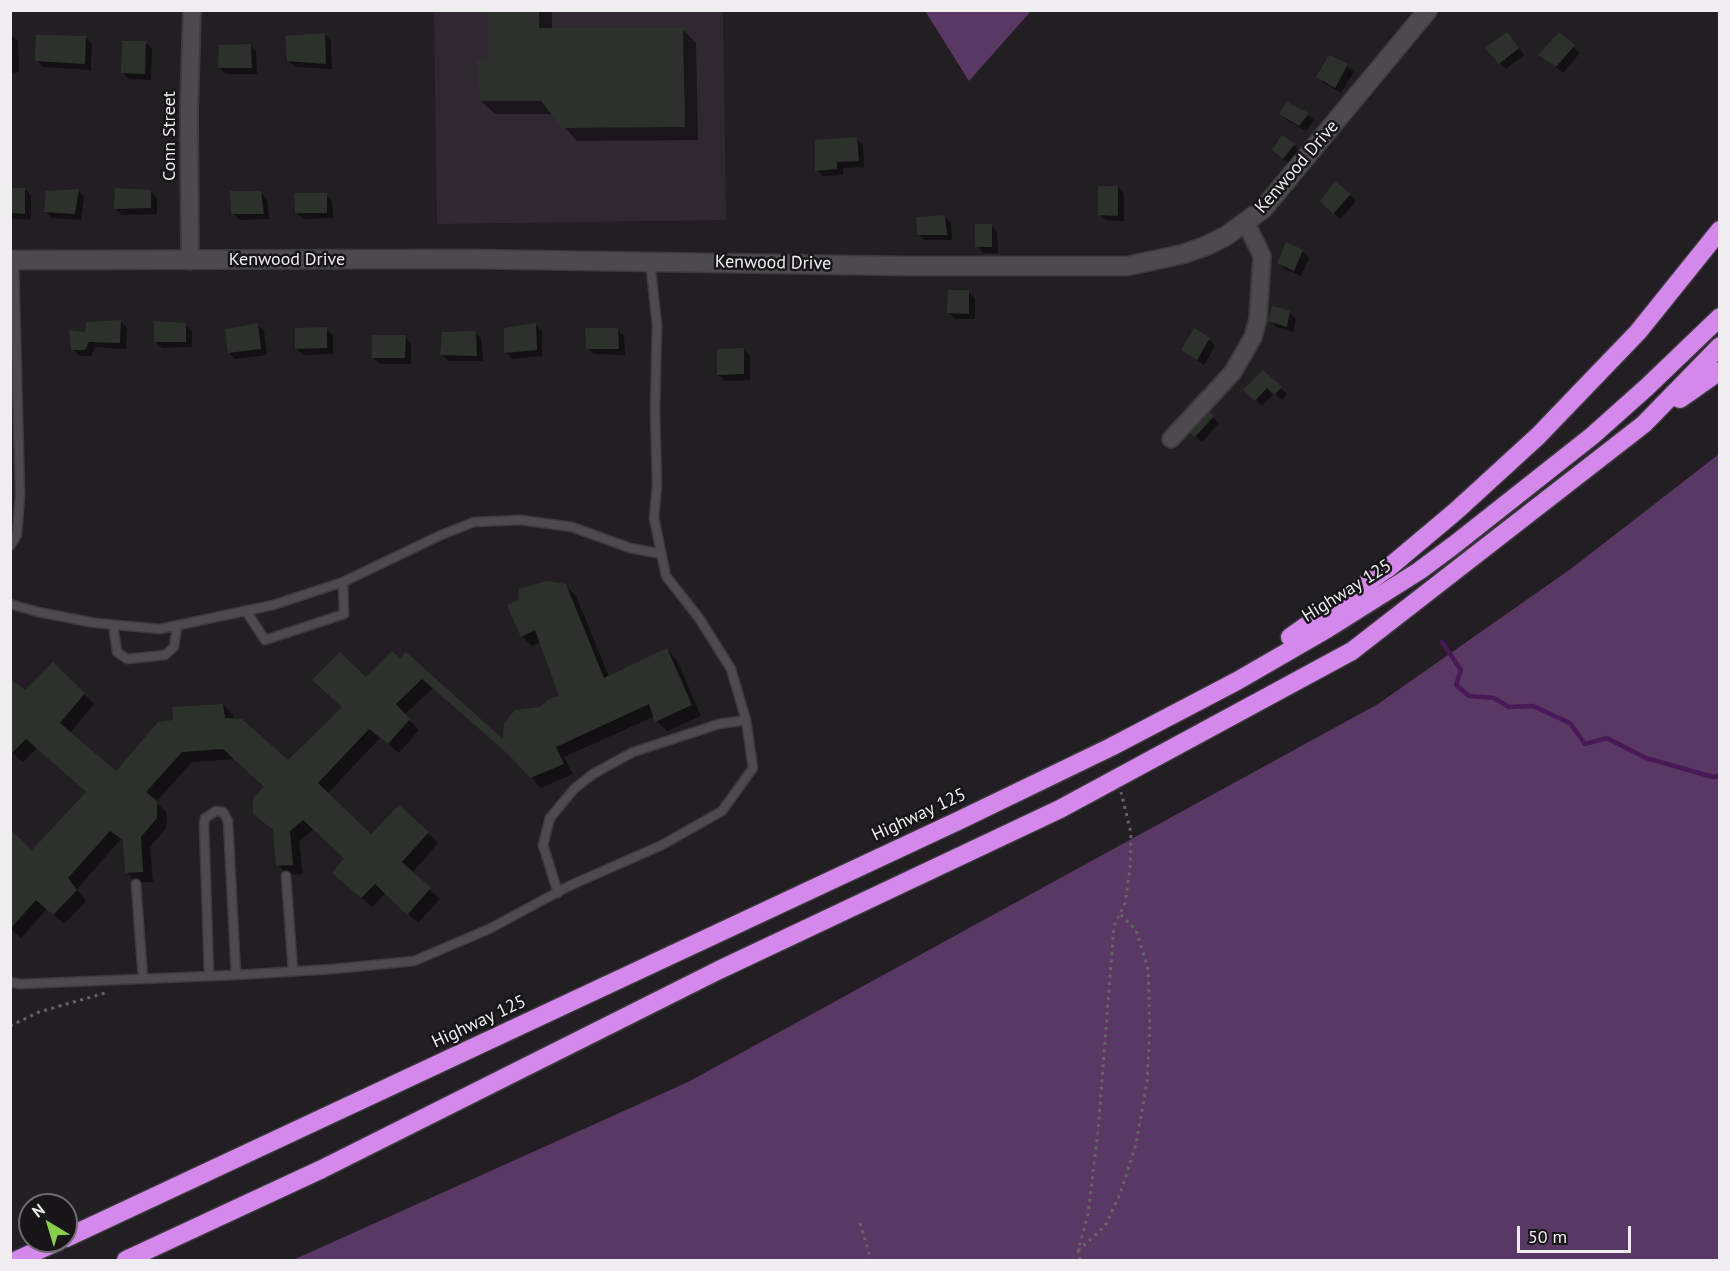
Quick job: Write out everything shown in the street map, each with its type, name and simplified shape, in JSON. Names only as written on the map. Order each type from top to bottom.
[{"type":"highway","points":[[1174,715],[1357,592],[1456,511],[1538,436],[1607,366],[1669,296],[1719,230]]},
{"type":"highway","name":"Highway 125","points":[[78,1232],[960,820],[1174,715],[1327,629],[1428,565],[1592,436],[1647,387],[1719,316]]},
{"type":"highway","points":[[1644,424],[1719,346]]},
{"type":"highway","points":[[126,1260],[322,1169],[719,970],[1060,808],[1118,779],[1352,651],[1644,424],[1719,371]]},
{"type":"highway","points":[[17,1260],[32,1253]]},
{"type":"street","name":"Conn Street","points":[[190,261],[189,111],[192,10]]},
{"type":"street","name":"Kenwood Drive","points":[[12,260],[650,261],[916,266],[1128,266],[1183,254],[1226,236],[1246,223],[1275,197],[1428,10]]},
{"type":"street","points":[[1172,439],[1233,372],[1253,337],[1258,319],[1262,255],[1246,223]]},
{"type":"lane","points":[[10,546],[18,535],[21,495],[12,260]]},
{"type":"lane","points":[[10,982],[20,984],[236,975],[414,960],[489,929],[558,893],[662,845],[722,811],[753,768],[746,720],[731,669],[699,618],[666,576],[654,518],[657,485],[655,410],[657,325],[650,261]]},
{"type":"lane","points":[[10,604],[38,612],[112,625],[160,629],[177,626],[273,605],[343,582],[441,535],[474,522],[521,520],[572,527],[630,548],[662,555]]},
{"type":"lane","points":[[246,611],[265,640],[344,614],[343,582]]},
{"type":"lane","points":[[112,625],[117,652],[127,659],[165,655],[174,647],[177,626]]},
{"type":"lane","points":[[558,893],[543,845],[550,818],[574,789],[593,774],[633,752],[719,724],[746,720]]},
{"type":"lane","points":[[209,976],[204,823],[205,818],[216,811],[223,812],[228,820],[236,975]]},
{"type":"lane","points":[[286,876],[293,971]]},
{"type":"lane","points":[[136,884],[142,979]]},
{"type":"path","points":[[1080,1260],[1078,1251],[1088,1214],[1098,1131],[1114,926],[1125,903],[1130,869],[1131,833],[1118,779]]},
{"type":"path","points":[[1078,1251],[1105,1226],[1119,1194],[1136,1144],[1146,1082],[1150,1024],[1148,969],[1136,930],[1120,914]]},
{"type":"path","points":[[10,1026],[39,1012],[118,989],[118,980]]},
{"type":"path","points":[[860,1223],[872,1260]]},
{"type":"shaded area","points":[[434,11],[723,11],[726,220],[437,224]]},
{"type":"shaded area","points":[[925,11],[1031,11],[969,81]]},
{"type":"shaded area","points":[[1719,454],[1719,1260],[293,1260],[688,1082],[1378,704],[1572,568]]},
{"type":"building","points":[[488,10],[539,10],[539,28],[683,28],[685,127],[562,128],[541,101],[480,101],[477,61],[488,59]]},
{"type":"building","points":[[1507,32],[1519,48],[1499,64],[1485,48]]},
{"type":"building","points":[[1559,32],[1575,45],[1556,67],[1538,55]]},
{"type":"building","points":[[325,33],[326,64],[287,61],[285,36]]},
{"type":"building","points":[[36,35],[86,36],[85,64],[35,61]]},
{"type":"building","points":[[122,41],[146,41],[145,74],[121,73]]},
{"type":"building","points":[[251,44],[252,68],[218,68],[219,45]]},
{"type":"building","points":[[1329,55],[1348,64],[1335,88],[1316,77]]},
{"type":"building","points":[[1287,102],[1309,113],[1299,126],[1279,114]]},
{"type":"building","points":[[1282,135],[1295,144],[1283,159],[1272,150]]},
{"type":"building","points":[[857,137],[859,161],[837,162],[837,169],[815,171],[815,140]]},
{"type":"building","points":[[1335,181],[1351,194],[1333,214],[1320,201]]},
{"type":"building","points":[[1098,186],[1118,186],[1118,216],[1098,215]]},
{"type":"building","points":[[10,188],[25,188],[25,214],[10,213]]},
{"type":"building","points":[[115,188],[151,190],[151,208],[114,209]]},
{"type":"building","points":[[79,189],[75,214],[44,212],[46,191]]},
{"type":"building","points":[[230,191],[261,191],[264,214],[231,214]]},
{"type":"building","points":[[294,193],[327,193],[327,213],[295,213]]},
{"type":"building","points":[[945,215],[947,235],[917,235],[916,217]]},
{"type":"building","points":[[975,224],[992,224],[992,247],[975,247]]},
{"type":"building","points":[[1286,242],[1303,250],[1294,271],[1277,263]]},
{"type":"building","points":[[948,290],[969,290],[969,314],[947,313]]},
{"type":"building","points":[[1272,306],[1290,311],[1287,327],[1268,321]]},
{"type":"building","points":[[121,320],[120,343],[89,342],[85,350],[71,350],[69,330],[85,332],[86,322]]},
{"type":"building","points":[[154,321],[186,323],[186,342],[154,342]]},
{"type":"building","points":[[258,323],[261,349],[228,353],[225,329]]},
{"type":"building","points":[[536,323],[537,350],[504,353],[504,328]]},
{"type":"building","points":[[327,327],[327,348],[295,349],[295,328]]},
{"type":"building","points":[[585,328],[618,328],[619,349],[586,349]]},
{"type":"building","points":[[1194,328],[1210,338],[1197,360],[1181,350]]},
{"type":"building","points":[[476,331],[477,356],[440,355],[442,332]]},
{"type":"building","points":[[372,335],[406,335],[405,358],[372,358]]},
{"type":"building","points":[[744,348],[744,374],[717,375],[717,349]]},
{"type":"building","points":[[1263,370],[1282,387],[1274,395],[1267,388],[1255,401],[1243,390]]},
{"type":"building","points":[[1204,406],[1214,416],[1195,437],[1185,428]]},
{"type":"building","points":[[546,581],[566,584],[604,678],[667,648],[692,705],[655,722],[649,704],[556,747],[564,764],[530,778],[508,754],[422,679],[396,704],[410,719],[388,744],[369,729],[318,783],[371,834],[399,805],[429,832],[402,862],[431,888],[407,915],[375,884],[361,898],[332,873],[344,858],[303,820],[290,831],[293,865],[276,866],[273,830],[253,814],[253,798],[264,787],[223,749],[182,752],[146,792],[157,801],[157,818],[141,837],[143,872],[125,873],[123,840],[110,831],[68,878],[77,890],[53,915],[36,900],[10,929],[10,829],[32,850],[86,792],[26,739],[12,753],[10,752],[10,678],[25,690],[53,662],[85,693],[60,723],[116,771],[158,722],[173,720],[172,707],[223,704],[225,718],[242,719],[288,760],[342,707],[312,680],[340,652],[366,677],[392,651],[400,658],[406,652],[503,739],[504,723],[515,710],[540,707],[549,699],[559,696],[535,630],[521,637],[507,605],[518,600],[519,589]]},
{"type":"waterway","points":[[1442,642],[1461,670],[1456,685],[1469,696],[1494,698],[1509,707],[1533,706],[1570,723],[1585,744],[1607,738],[1646,758],[1713,777],[1720,776]]}]
